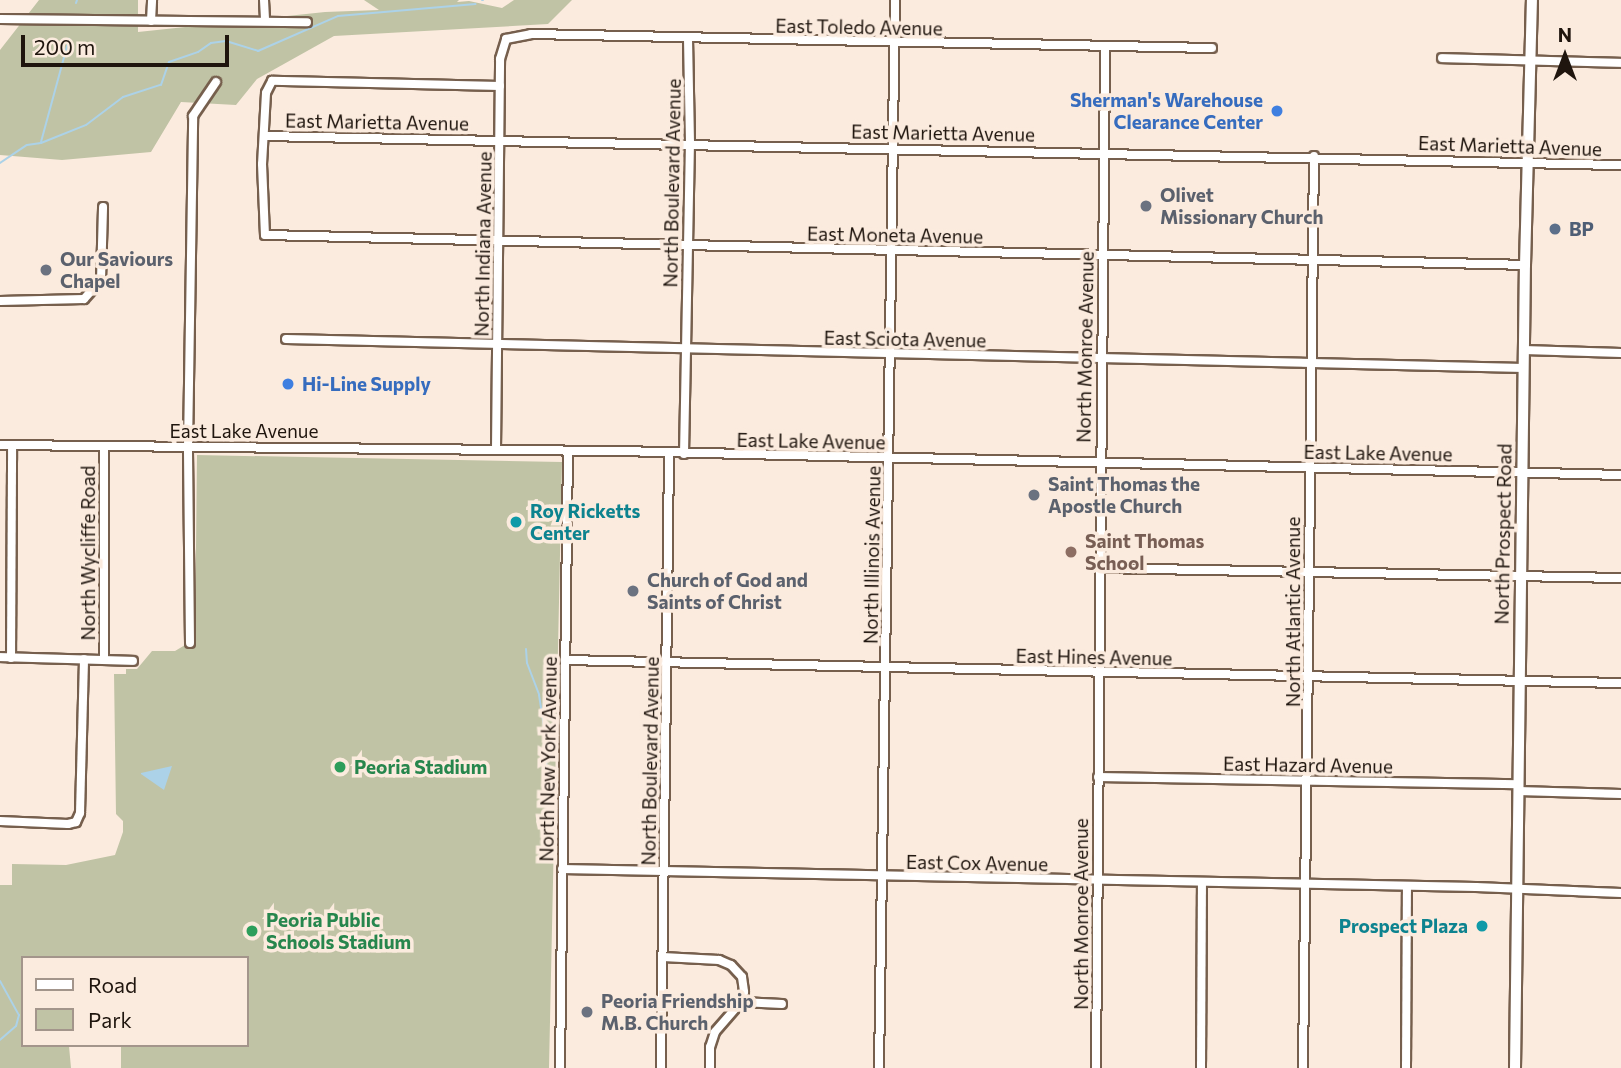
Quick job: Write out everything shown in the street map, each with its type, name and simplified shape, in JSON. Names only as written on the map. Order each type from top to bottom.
[{"type":"main road","name":"North Prospect Road","points":[[1514,1068],[1525,265],[1532,0]]},
{"type":"street","points":[[151,21],[152,0]]},
{"type":"street","points":[[264,0],[265,21]]},
{"type":"street","name":"North Illinois Avenue","points":[[880,1068],[895,0]]},
{"type":"street","points":[[0,19],[307,22]]},
{"type":"street","name":"East Toledo Avenue","points":[[506,39],[531,34],[895,44],[1212,48]]},
{"type":"street","name":"North Boulevard Avenue","points":[[684,454],[690,143],[688,38]]},
{"type":"street","name":"North Indiana Avenue","points":[[496,449],[500,59],[506,39]]},
{"type":"street","name":"North Monroe Avenue","points":[[1096,1068],[1104,47]]},
{"type":"street","points":[[1442,58],[1621,62]]},
{"type":"street","points":[[265,136],[266,93],[272,81],[500,86]]},
{"type":"street","points":[[190,643],[188,447],[193,116],[216,82]]},
{"type":"street","name":"East Marietta Avenue","points":[[265,136],[1314,156],[1621,165]]},
{"type":"street","name":"East Moneta Avenue","points":[[265,136],[262,189],[265,235],[1525,265]]},
{"type":"street","name":"North Atlantic Avenue","points":[[1303,1068],[1314,156]]},
{"type":"street","points":[[0,300],[84,299],[101,280],[103,208]]},
{"type":"street","name":"East Sciota Avenue","points":[[286,339],[1524,368]]},
{"type":"street","points":[[1524,350],[1621,353]]},
{"type":"street","name":"East Lake Avenue","points":[[0,445],[496,449],[1621,475]]},
{"type":"street","points":[[11,658],[12,445]]},
{"type":"street","name":"North Wycliffe Road","points":[[104,446],[104,660]]},
{"type":"street","name":"North New York Avenue","points":[[560,1068],[568,451]]},
{"type":"street","name":"North Boulevard Avenue","points":[[662,1068],[669,453]]},
{"type":"street","points":[[1099,569],[1621,579]]},
{"type":"street","points":[[0,657],[132,661]]},
{"type":"street","points":[[0,821],[68,824],[76,822],[80,813],[84,659]]},
{"type":"street","name":"East Hines Avenue","points":[[565,660],[1621,682]]},
{"type":"street","name":"East Hazard Avenue","points":[[1098,777],[1307,780],[1621,794]]},
{"type":"street","name":"East Cox Avenue","points":[[562,869],[1407,886],[1621,893]]},
{"type":"street","points":[[1201,1068],[1202,883]]},
{"type":"street","points":[[1406,1068],[1407,886]]},
{"type":"street","points":[[663,957],[727,962],[742,977],[744,992],[741,1002],[715,1032],[710,1047],[709,1068]]},
{"type":"street","points":[[741,1002],[782,1004]]},
{"type":"green space","points":[[39,0],[138,0],[138,32],[325,12],[379,10],[364,0],[459,0],[457,2],[469,1],[502,8],[514,0],[572,0],[548,24],[334,36],[257,79],[236,105],[181,102],[151,152],[62,160],[0,155],[0,50]]},
{"type":"green space","name":"Peoria Stadium","points":[[197,455],[562,462],[549,1068],[121,1068],[121,1047],[248,1047],[248,956],[21,956],[21,1047],[69,1047],[71,1068],[0,1068],[0,885],[12,885],[12,864],[66,865],[115,855],[123,832],[123,821],[116,814],[114,674],[126,674],[126,669],[137,669],[152,651],[175,651],[195,639]]},
{"type":"water","points":[[172,766],[164,790],[141,774],[141,773]]},
{"type":"waterway","points":[[0,163],[27,145],[41,143],[86,125],[123,97],[161,85],[169,62],[198,52],[211,43],[226,41],[258,51],[338,16],[475,4]]},
{"type":"waterway","points":[[41,142],[69,39]]},
{"type":"waterway","points":[[526,649],[527,663],[539,695],[546,739],[547,819]]},
{"type":"waterway","points":[[0,981],[19,1015],[16,1026],[0,1040]]},
{"type":"place","name":"Sherman's Warehouse Clearance Center","points":[[1277,111]]},
{"type":"place","name":"Olivet Missionary Church","points":[[1146,206]]},
{"type":"place","name":"BP","points":[[1555,229]]},
{"type":"place","name":"Our Saviours Chapel","points":[[46,270]]},
{"type":"place","name":"Hi-Line Supply","points":[[288,384]]},
{"type":"place","name":"Saint Thomas the Apostle Church","points":[[1034,495]]},
{"type":"place","name":"Roy Ricketts Center","points":[[516,522]]},
{"type":"place","name":"Saint Thomas School","points":[[1071,552]]},
{"type":"place","name":"Church of God and Saints of Christ","points":[[633,591]]},
{"type":"place","name":"Peoria Stadium","points":[[340,767]]},
{"type":"place","name":"Prospect Plaza","points":[[1482,926]]},
{"type":"place","name":"Peoria Public Schools Stadium","points":[[252,931]]},
{"type":"place","name":"Peoria Friendship M.B. Church","points":[[587,1012]]}]
